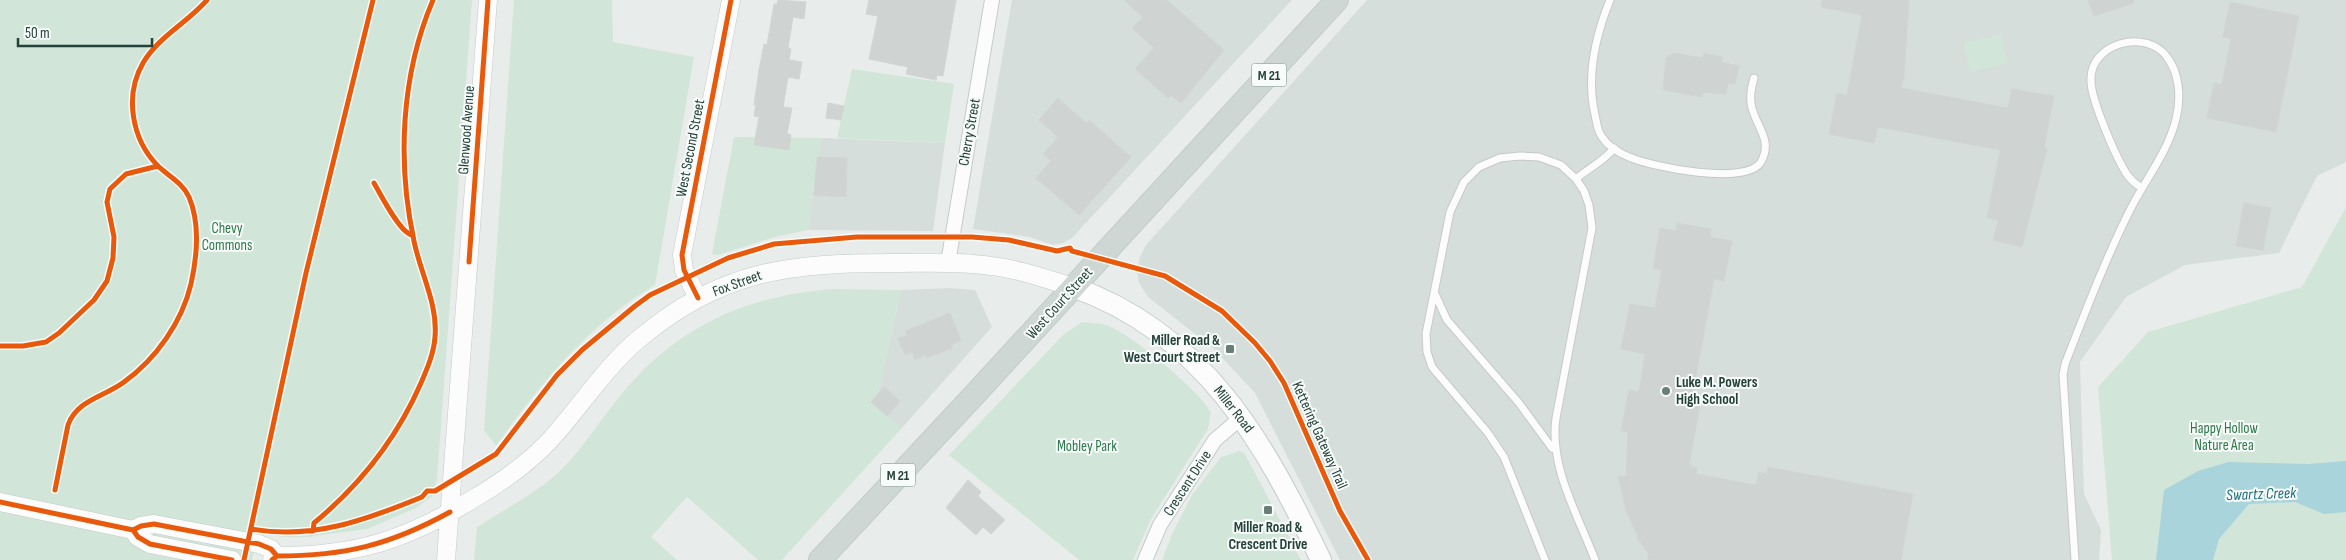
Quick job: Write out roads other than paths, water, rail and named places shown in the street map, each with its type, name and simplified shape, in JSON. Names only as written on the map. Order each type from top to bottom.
[{"type":"main road","name":"West Court Street","points":[[820,560],[1337,0]]},
{"type":"main road","name":"Miller Road","points":[[1073,287],[1119,308],[1171,343],[1207,374],[1242,417],[1284,484],[1321,560]]},
{"type":"street","name":"Glenwood Avenue","points":[[446,560],[488,0]]},
{"type":"street","name":"West Second Street","points":[[698,298],[684,270],[682,255],[731,0]]},
{"type":"street","name":"Cherry Street","points":[[948,263],[992,0]]},
{"type":"street","name":"Fox Street","points":[[274,558],[321,554],[375,545],[408,534],[495,486],[531,458],[561,428],[618,358],[660,323],[698,298],[752,276],[796,267],[825,264],[948,263],[1005,268],[1073,287]]},
{"type":"street","name":"Crescent Drive","points":[[1145,560],[1160,525],[1207,451],[1222,432],[1242,417]]},
{"type":"street","points":[[0,502],[133,530],[141,526],[154,524],[259,544],[271,549],[274,558]]},
{"type":"street","points":[[133,530],[138,537],[150,544],[232,560]]},
{"type":"lane","points":[[1610,0],[1596,39],[1592,88],[1599,132],[1614,148],[1636,160],[1681,170],[1735,174],[1751,171],[1762,160],[1766,142],[1764,132],[1751,107],[1750,95],[1754,78]]},
{"type":"lane","points":[[2075,560],[2064,370],[2119,234],[2169,138],[2176,118],[2178,91],[2173,68],[2162,51],[2150,44],[2132,42],[2119,44],[2102,55],[2094,65],[2091,80],[2096,104],[2125,170],[2132,181],[2142,188]]},
{"type":"lane","points":[[1576,179],[1608,156],[1614,148]]},
{"type":"lane","points":[[1545,560],[1504,457],[1488,433],[1432,367],[1429,360],[1426,334],[1453,203],[1464,182],[1479,167],[1500,158],[1540,157],[1561,165],[1576,179],[1589,205],[1592,228],[1556,418],[1554,432],[1555,452]]},
{"type":"lane","points":[[1435,286],[1437,303],[1447,320],[1519,403],[1555,452],[1595,560]]},
{"type":"water","name":"Swartz Creek","points":[[2346,461],[2346,512],[2324,514],[2295,502],[2249,504],[2219,539],[2213,560],[2156,560],[2164,490],[2198,471],[2228,462],[2309,464]]},
{"type":"place","name":"Miller Road & West Court Street","points":[[1230,349]]},
{"type":"place","name":"Luke M. Powers High School","points":[[1666,391]]},
{"type":"place","name":"Miller Road & Crescent Drive","points":[[1268,510]]},
{"type":"park label","name":"Chevy Commons","points":[[227,236]]},
{"type":"park label","name":"Happy Hollow Nature Area","points":[[2224,436]]},
{"type":"park label","name":"Mobley Park","points":[[1087,446]]}]
